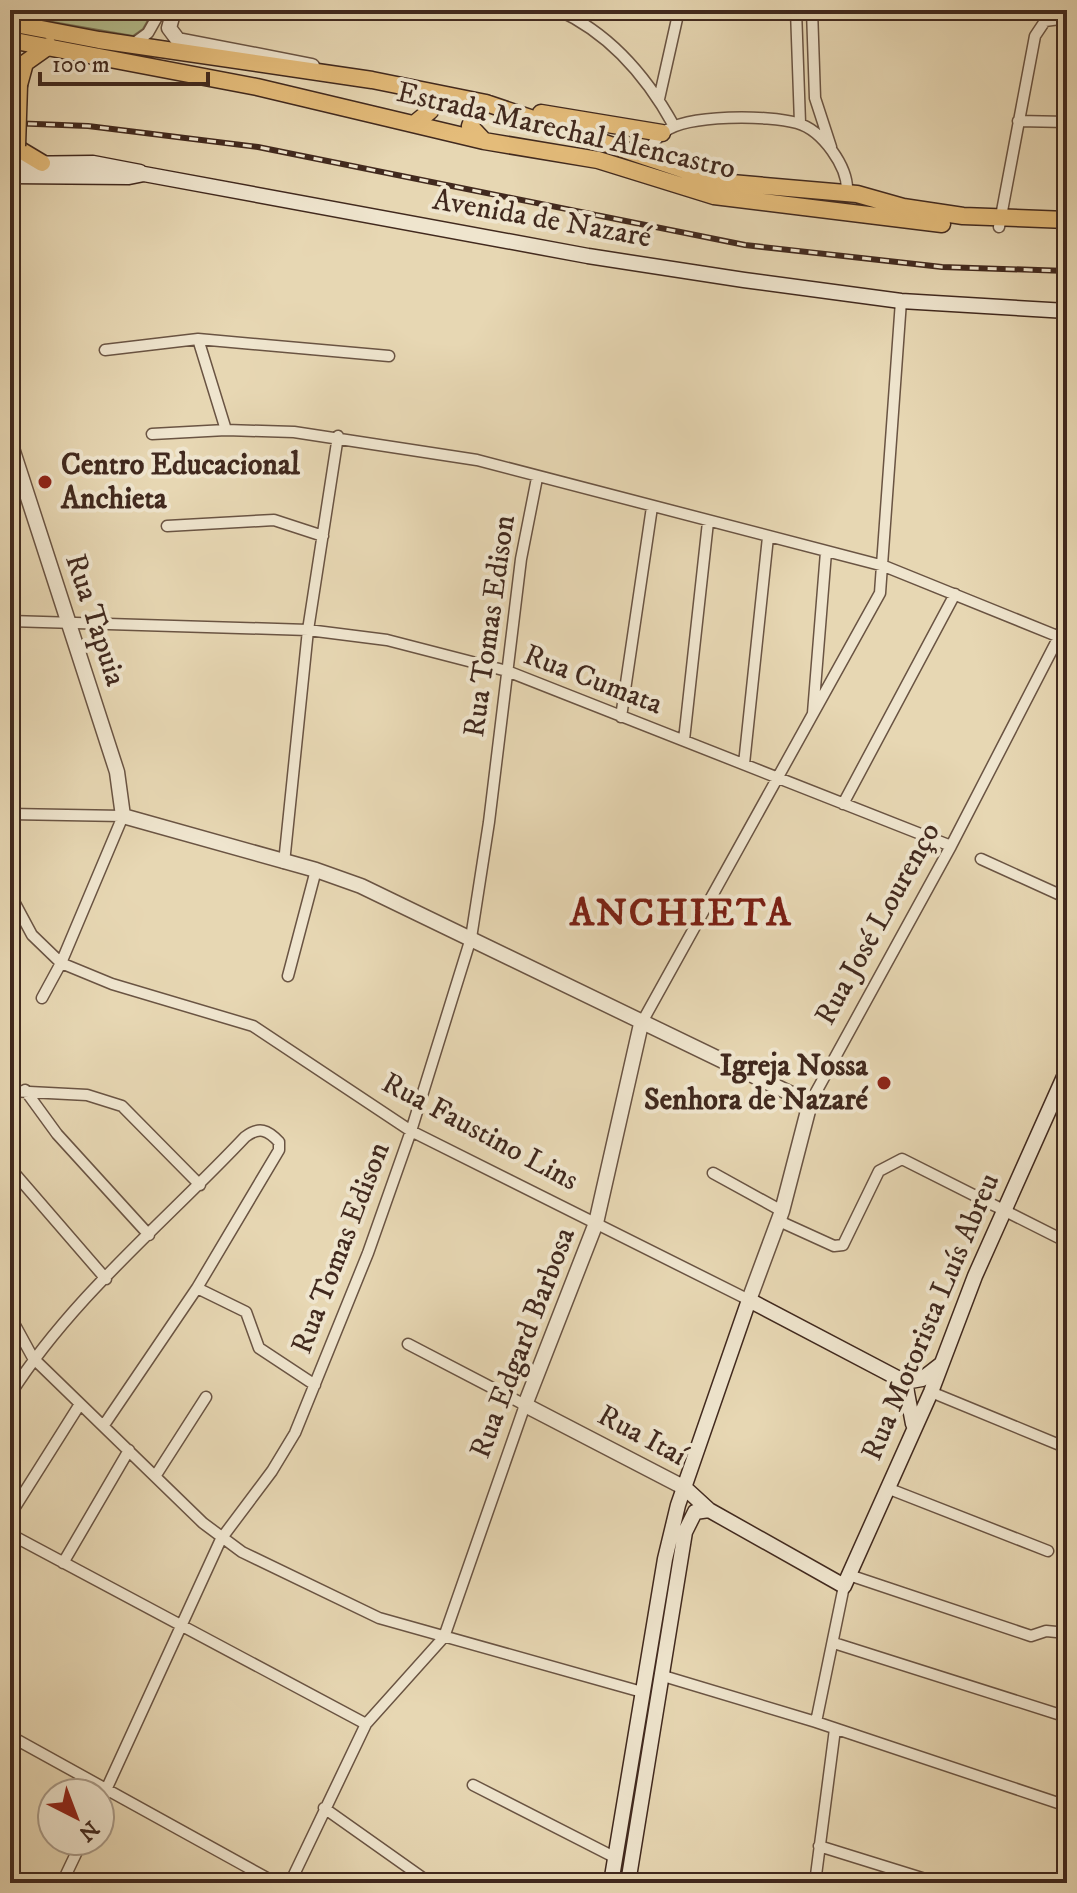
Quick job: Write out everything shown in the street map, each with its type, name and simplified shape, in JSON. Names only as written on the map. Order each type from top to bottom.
[{"type":"main road","name":"Estrada Marechal Alencastro","points":[[174,10],[169,28],[172,36],[186,43],[289,59],[333,73]]},
{"type":"main road","name":"Estrada Marechal Alencastro","points":[[13,19],[133,44],[333,73],[486,103],[646,156],[675,170],[720,182],[847,193],[919,210],[1000,223],[1067,220]]},
{"type":"main road","name":"Estrada Marechal Alencastro","points":[[10,40],[257,87],[484,141],[598,160],[714,196],[832,213],[1067,229]]},
{"type":"main road","points":[[42,163],[15,150],[19,85],[25,63],[49,46]]},
{"type":"main road","points":[[414,124],[430,111],[428,101],[420,91]]},
{"type":"main road","points":[[484,141],[470,126],[476,111],[486,103]]},
{"type":"main road","points":[[517,111],[565,114],[668,129]]},
{"type":"main road","points":[[10,164],[93,163],[144,174]]},
{"type":"main road","name":"Avenida de Nazaré","points":[[10,176],[118,177],[144,174],[588,256],[901,301],[1067,311]]},
{"type":"main road","points":[[832,213],[842,205],[847,193]]},
{"type":"main road","name":"Rua Tapuia","points":[[10,442],[117,772],[123,816]]},
{"type":"main road","points":[[123,816],[316,870],[361,886],[641,1024],[810,1103]]},
{"type":"main road","name":"Rua Edgard Barbosa","points":[[525,1405],[596,1223],[641,1024]]},
{"type":"main road","name":"Rua Motorista Luís Abreu","points":[[846,1580],[931,1392],[1004,1208],[1067,1070]]},
{"type":"main road","name":"Rua José Lourenço","points":[[611,1883],[665,1559],[685,1488],[780,1216],[810,1103]]},
{"type":"main road","name":"Rua Faustino Lins","points":[[749,1300],[905,1382]]},
{"type":"main road","points":[[913,1428],[905,1382],[922,1379],[940,1365]]},
{"type":"main road","name":"Rua Itaí","points":[[525,1405],[685,1488],[709,1510],[846,1580]]},
{"type":"main road","points":[[628,1883],[687,1526],[695,1512],[709,1510]]},
{"type":"street","points":[[133,44],[148,33],[161,10]]},
{"type":"street","points":[[558,10],[600,34],[659,99],[668,129]]},
{"type":"street","points":[[659,99],[679,10]]},
{"type":"street","points":[[796,10],[800,123]]},
{"type":"street","points":[[812,10],[815,98],[832,149],[845,173],[847,193]]},
{"type":"street","points":[[1000,223],[1018,121],[1040,25],[1052,18],[1067,18]]},
{"type":"street","points":[[646,156],[668,129],[754,118],[800,123],[832,149]]},
{"type":"street","points":[[1018,121],[1067,122]]},
{"type":"street","name":"Rua Edgard Barbosa","points":[[641,1024],[877,601],[884,566],[901,301]]},
{"type":"street","points":[[105,350],[198,339],[389,356]]},
{"type":"street","points":[[198,339],[226,430]]},
{"type":"street","points":[[152,434],[226,430],[338,436],[477,460],[884,566],[1063,638]]},
{"type":"street","points":[[284,863],[308,630],[338,436]]},
{"type":"street","name":"Rua Tomas Edison","points":[[112,1777],[221,1539],[285,1453],[315,1385],[411,1131],[471,938],[521,559],[537,478]]},
{"type":"street","points":[[621,717],[652,507]]},
{"type":"street","points":[[167,526],[274,520],[323,536]]},
{"type":"street","points":[[684,740],[708,522]]},
{"type":"street","points":[[744,764],[768,537]]},
{"type":"street","points":[[812,719],[826,552]]},
{"type":"street","points":[[843,804],[955,594]]},
{"type":"street","name":"Rua Cumata","points":[[10,621],[68,620],[308,630],[387,640],[507,671],[951,846]]},
{"type":"street","name":"Rua José Lourenço","points":[[810,1103],[1063,638],[1067,621]]},
{"type":"street","points":[[10,814],[123,816],[61,963],[42,998]]},
{"type":"street","points":[[981,859],[1067,898]]},
{"type":"street","points":[[288,976],[316,870]]},
{"type":"street","name":"Rua Faustino Lins","points":[[10,894],[32,935],[61,963],[112,984],[253,1026],[411,1131],[749,1300]]},
{"type":"street","points":[[25,1090],[57,1134],[149,1235]]},
{"type":"street","points":[[10,1091],[87,1095],[122,1106],[200,1185]]},
{"type":"street","points":[[10,1395],[33,1358],[106,1279],[252,1132],[266,1130],[276,1138],[279,1150],[197,1288],[104,1425]]},
{"type":"street","points":[[713,1173],[834,1246],[843,1245],[879,1171],[889,1163],[905,1160],[1067,1242]]},
{"type":"street","points":[[10,1168],[106,1279]]},
{"type":"street","points":[[197,1288],[246,1312],[259,1348],[315,1385]]},
{"type":"street","points":[[10,1318],[33,1358],[80,1404],[221,1539],[263,1564],[345,1604],[444,1637],[642,1692]]},
{"type":"street","name":"Rua Itaí","points":[[408,1344],[525,1405]]},
{"type":"street","points":[[931,1392],[1067,1448]]},
{"type":"street","points":[[156,1475],[206,1397]]},
{"type":"street","points":[[10,1515],[80,1404]]},
{"type":"street","name":"Rua Edgard Barbosa","points":[[290,1883],[366,1724],[444,1637],[525,1405]]},
{"type":"street","points":[[63,1563],[129,1450]]},
{"type":"street","points":[[887,1488],[1048,1551]]},
{"type":"street","points":[[10,1534],[182,1629],[366,1724]]},
{"type":"street","points":[[816,1722],[846,1580],[1031,1636],[1046,1631],[1067,1633]]},
{"type":"street","points":[[834,1643],[1067,1717]]},
{"type":"street","points":[[660,1675],[816,1722],[1067,1806]]},
{"type":"street","points":[[815,1883],[835,1729]]},
{"type":"street","points":[[10,1736],[86,1777]]},
{"type":"street","points":[[473,1785],[616,1858]]},
{"type":"street","points":[[116,1793],[276,1883]]},
{"type":"street","points":[[324,1808],[430,1883]]},
{"type":"street","points":[[819,1846],[938,1883]]},
{"type":"street","points":[[62,1883],[74,1857]]},
{"type":"green space","points":[[22,10],[154,10],[143,29],[133,36],[24,17]]},
{"type":"railway","points":[[10,123],[88,126],[258,147],[745,245],[942,267],[1067,271]]},
{"type":"place","name":"Centro Educacional Anchieta","points":[[45,482]]},
{"type":"place","name":"Igreja Nossa Senhora de Nazaré","points":[[884,1083]]},
{"type":"district","name":"ANCHIETA","points":[[681,914]]}]
